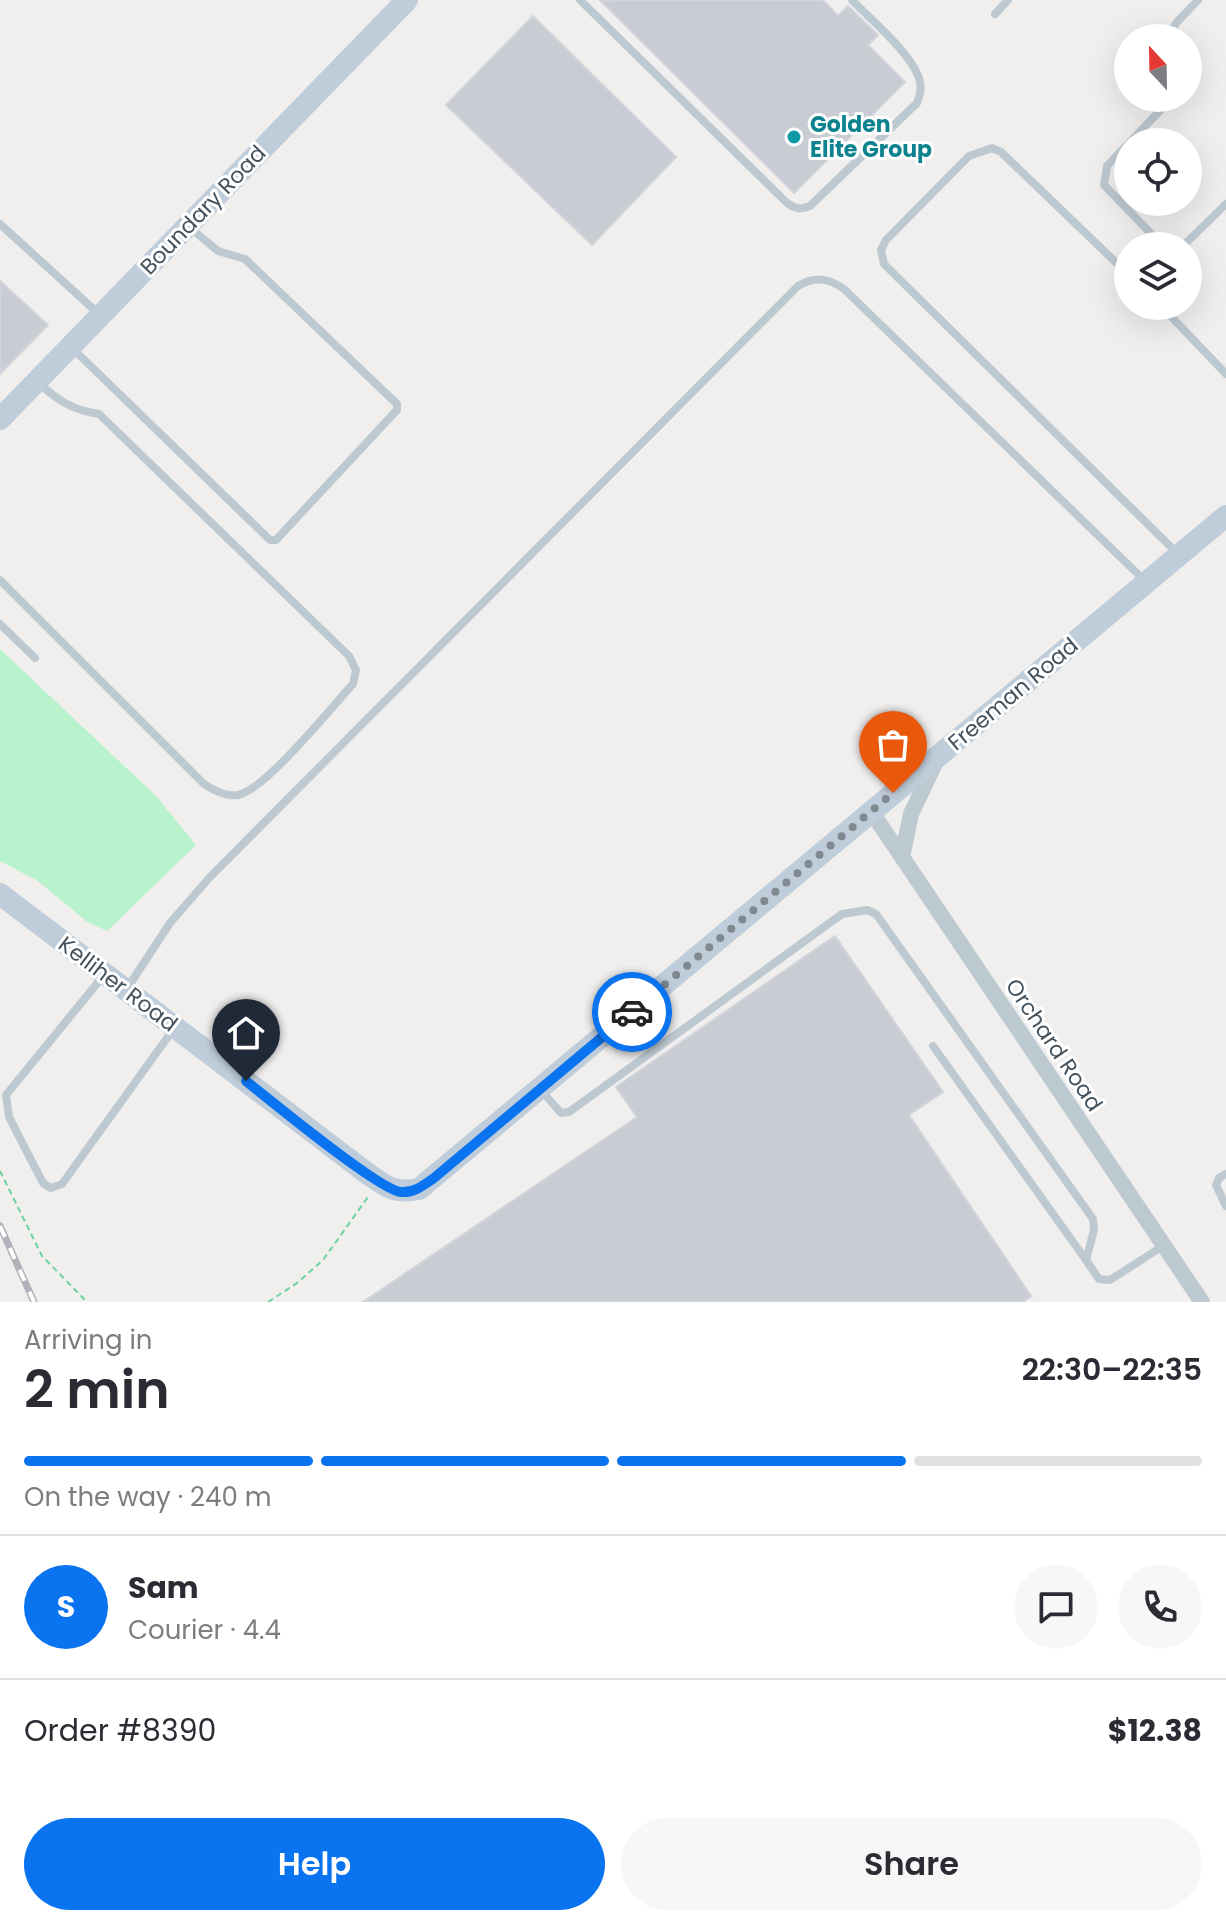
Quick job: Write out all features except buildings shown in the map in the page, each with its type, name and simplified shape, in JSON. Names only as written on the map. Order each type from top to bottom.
[{"type":"street","name":"Boundary Road","points":[[0,419],[407,0]]},
{"type":"street","name":"Freeman Road","points":[[384,1185],[402,1192],[419,1189],[1226,516]]},
{"type":"street","points":[[902,857],[911,814],[938,757]]},
{"type":"street","name":"Orchard Road","points":[[871,811],[1202,1302]]},
{"type":"street","name":"Kelliher Road","points":[[0,894],[384,1185]]},
{"type":"lane","points":[[580,0],[786,202],[794,208],[803,209],[810,206],[917,103],[921,93],[916,71],[852,0]]},
{"type":"lane","points":[[995,14],[1008,0]]},
{"type":"lane","points":[[1176,24],[1198,0]]},
{"type":"lane","points":[[1143,128],[1159,112]]},
{"type":"lane","points":[[1114,261],[1001,152],[992,148],[969,156],[886,240],[881,250],[884,264],[1179,555]]},
{"type":"lane","points":[[1114,159],[1107,166],[1104,185],[1114,195]]},
{"type":"lane","points":[[1197,232],[1226,204]]},
{"type":"lane","points":[[1134,216],[1149,232]]},
{"type":"lane","points":[[0,224],[100,316]]},
{"type":"lane","points":[[70,347],[270,540],[276,540],[397,410],[397,404],[245,259],[218,251],[188,226]]},
{"type":"lane","points":[[126,990],[170,923],[210,877],[798,286],[807,281],[820,278],[833,281],[844,289],[1146,583]]},
{"type":"lane","points":[[1174,320],[1226,374]]},
{"type":"lane","points":[[0,580],[193,773],[215,791],[236,795],[258,786],[353,684],[356,670],[349,656],[99,414],[72,408],[37,381]]},
{"type":"lane","points":[[0,624],[35,658]]},
{"type":"lane","points":[[541,1089],[561,1113],[569,1112],[842,914],[867,910],[876,914],[1093,1219],[1094,1230],[1086,1260]]},
{"type":"lane","points":[[105,974],[6,1095],[9,1117],[43,1183],[51,1188],[62,1184],[175,1027]]},
{"type":"lane","points":[[933,1046],[1099,1279],[1110,1280],[1163,1246]]},
{"type":"lane","points":[[1226,1174],[1219,1178],[1216,1185],[1226,1206]]},
{"type":"path","points":[[0,1171],[42,1256],[87,1302]]},
{"type":"path","points":[[268,1302],[297,1283],[323,1260],[384,1185]]},
{"type":"green space","points":[[0,649],[156,796],[196,845],[107,931],[86,921],[38,881],[0,861]]},
{"type":"railway","points":[[0,1226],[34,1302]]},
{"type":"way so far","points":[[632,1012],[893,793]]},
{"type":"place","name":"Golden Elite Group","points":[[794,137]]},
{"type":"route","points":[[246,1081],[389,1189],[402,1192],[419,1189],[632,1012]]}]
